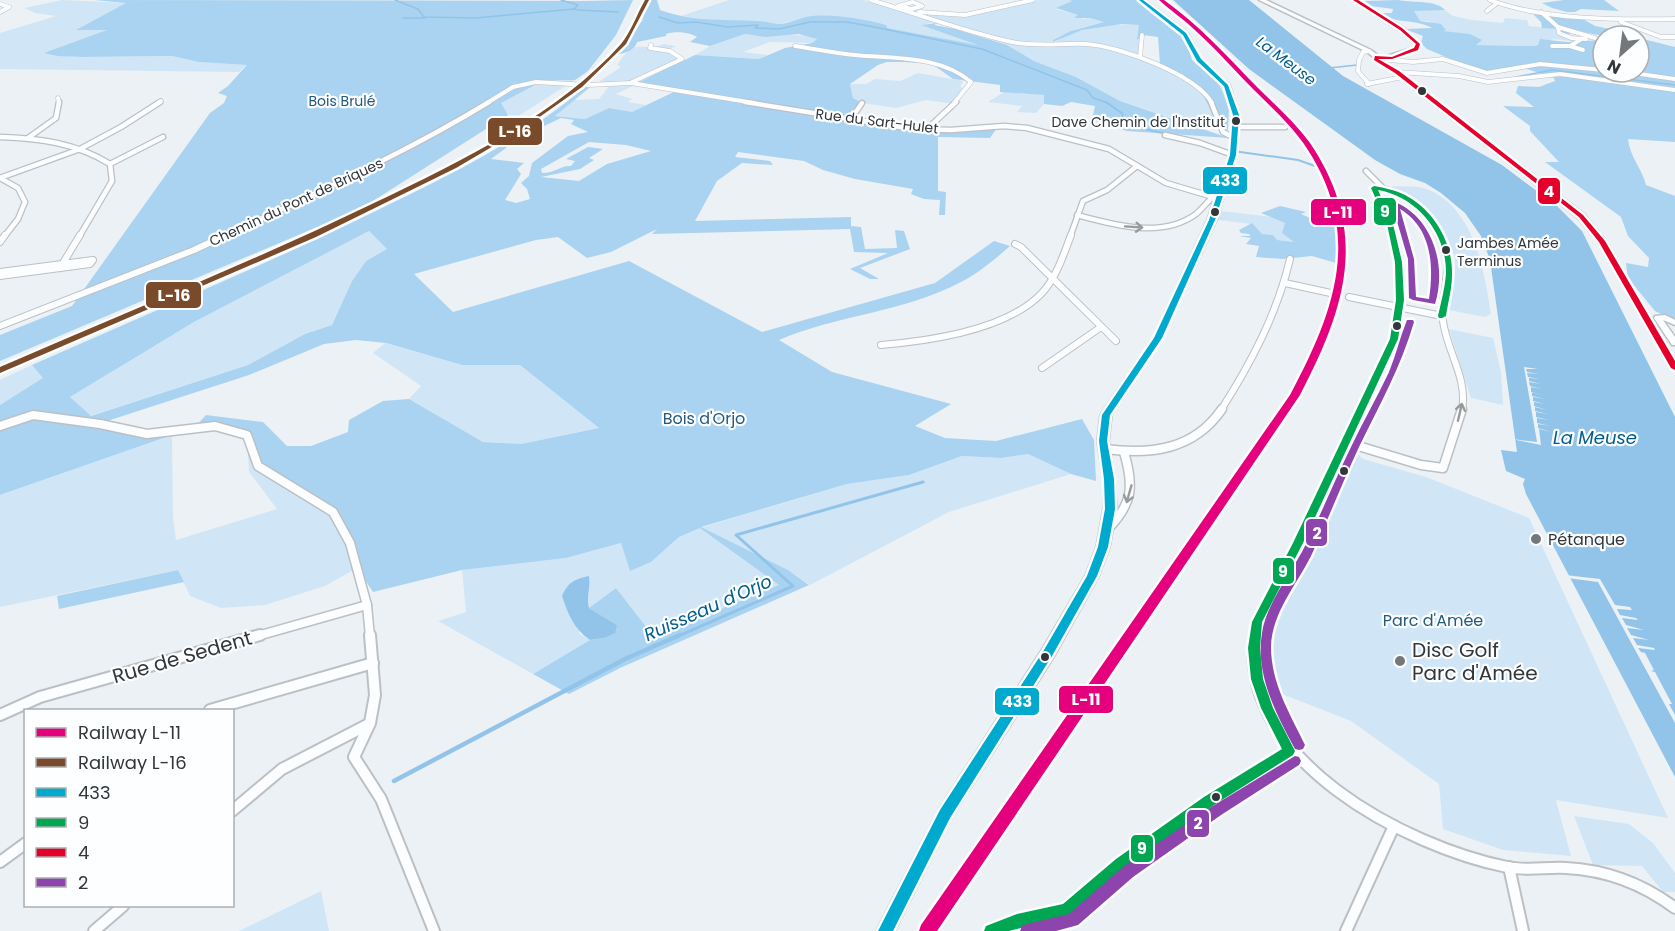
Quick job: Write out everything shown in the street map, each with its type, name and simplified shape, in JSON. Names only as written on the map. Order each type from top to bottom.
[{"type":"main road","points":[[885,931],[945,814],[1074,609],[1092,576],[1107,529],[1109,499],[1104,426],[1106,415],[1155,344],[1233,152],[1236,127],[1230,92],[1222,80],[1199,60],[1185,34],[1141,0]]},
{"type":"main road","points":[[1262,0],[1384,59],[1581,216],[1602,241],[1675,368]]},
{"type":"main road","points":[[1355,0],[1394,24],[1418,44],[1416,49],[1384,59]]},
{"type":"street","points":[[871,0],[1014,43],[1089,44],[1140,57],[1176,73],[1197,86],[1211,101],[1223,132],[1236,139]]},
{"type":"street","points":[[879,3],[892,0]]},
{"type":"street","points":[[909,13],[965,15],[1033,0]]},
{"type":"street","points":[[1490,0],[1541,12],[1611,19],[1675,19]]},
{"type":"street","points":[[905,3],[922,6],[916,8],[899,8],[898,5],[905,3]]},
{"type":"street","points":[[1487,11],[1497,3]]},
{"type":"street","points":[[0,4],[9,7],[0,12]]},
{"type":"street","points":[[1541,12],[1558,27],[1595,38],[1579,39],[1563,35],[1559,33],[1558,27]]},
{"type":"street","points":[[1611,19],[1661,37],[1675,37]]},
{"type":"street","points":[[1140,57],[1142,35]]},
{"type":"street","points":[[1570,46],[1572,42],[1579,39]]},
{"type":"street","name":"Rue du Sart-Hulet","points":[[631,83],[682,59],[670,51],[650,48],[651,45]]},
{"type":"street","points":[[795,46],[914,61],[949,68],[971,82],[954,104],[926,130]]},
{"type":"street","points":[[1552,46],[1570,46],[1583,50]]},
{"type":"street","points":[[1369,51],[1363,52],[1359,60],[1358,71],[1368,86],[1400,74],[1459,76],[1488,82],[1560,74],[1675,90]]},
{"type":"street","points":[[1384,59],[1413,62],[1443,59],[1487,73],[1540,64],[1591,69]]},
{"type":"street","points":[[1651,76],[1675,79]]},
{"type":"street","name":"Chemin du Pont de Briques","points":[[0,326],[194,250],[440,132],[513,87],[536,82],[588,85]]},
{"type":"street","name":"Rue du Sart-Hulet","points":[[588,85],[631,83],[926,130],[1004,126],[1027,128],[1109,149],[1166,183],[1216,198]]},
{"type":"street","points":[[28,138],[57,117],[61,107],[58,98]]},
{"type":"street","points":[[0,178],[80,149],[122,127],[161,101]]},
{"type":"street","points":[[851,119],[862,103]]},
{"type":"street","points":[[1236,127],[1285,128]]},
{"type":"street","points":[[1165,135],[1233,152]]},
{"type":"street","points":[[0,137],[28,138],[97,155],[110,164],[112,181],[61,266],[0,274]]},
{"type":"street","points":[[110,164],[163,137]]},
{"type":"street","points":[[880,345],[944,335],[1001,318],[1041,295],[1053,278],[1081,204],[1086,198],[1102,194],[1121,175],[1137,166]]},
{"type":"street","points":[[1366,171],[1382,187]]},
{"type":"street","points":[[0,178],[18,188],[25,202],[18,219],[0,242]]},
{"type":"street","points":[[1345,442],[1421,465],[1443,468],[1464,393],[1442,316],[1449,270],[1445,245],[1436,228],[1402,192],[1382,187],[1374,188],[1381,200],[1401,258],[1402,308],[1394,339],[1377,380],[1345,442],[1320,499],[1262,610],[1256,629],[1254,652],[1258,687],[1275,727],[1289,751],[1336,789],[1394,826],[1468,856],[1509,867],[1567,868],[1619,878],[1646,889],[1675,908]]},
{"type":"street","points":[[1077,215],[1131,227],[1154,227],[1181,222],[1196,214],[1216,198]]},
{"type":"street","points":[[1015,244],[1021,247],[1116,341]]},
{"type":"street","points":[[1105,449],[1124,452],[1168,446],[1184,442],[1205,430],[1222,408],[1259,347],[1276,311],[1290,260]]},
{"type":"street","points":[[1285,283],[1335,294]]},
{"type":"street","points":[[1349,297],[1442,316]]},
{"type":"street","points":[[1675,323],[1665,317],[1658,318],[1675,343]]},
{"type":"street","points":[[1042,368],[1101,327]]},
{"type":"street","points":[[0,426],[33,415],[99,424],[147,434],[215,426],[247,435],[258,466],[333,512],[350,543],[367,604],[373,663],[375,695],[370,723],[354,757],[381,799],[434,931]]},
{"type":"street","points":[[1107,529],[1121,516],[1132,486],[1132,475],[1124,452]]},
{"type":"street","name":"Rue de Sedent","points":[[0,715],[40,697],[367,604]]},
{"type":"street","points":[[218,709],[373,663]]},
{"type":"street","points":[[234,809],[282,769],[370,723]]},
{"type":"street","points":[[991,931],[1017,921],[1067,910],[1121,863],[1220,794],[1289,751]]},
{"type":"street","points":[[1346,931],[1394,826]]},
{"type":"street","points":[[0,862],[24,844]]},
{"type":"street","points":[[1509,867],[1523,931]]},
{"type":"street","points":[[94,931],[122,907]]},
{"type":"street","points":[[1047,916],[1060,931]]},
{"type":"green space","points":[[62,0],[127,3],[79,30],[109,29],[50,55],[172,56],[199,62],[247,65],[239,72],[0,69],[0,33],[56,16],[35,13],[24,8]]},
{"type":"green space","name":"Bois Brulé","points":[[94,0],[633,0],[616,35],[588,71],[575,80],[545,80],[501,103],[508,115],[362,208],[0,361],[0,335],[72,306],[210,113],[224,103],[227,96],[218,93],[228,86],[247,65],[199,62],[172,56],[82,57],[44,53],[107,30],[76,30],[126,3]]},
{"type":"green space","name":"Bois d'Orjo","points":[[649,0],[657,0],[660,10],[696,18],[780,24],[812,16],[840,16],[886,25],[887,28],[978,45],[921,25],[938,23],[934,25],[1007,45],[1034,61],[1076,77],[1120,101],[1229,138],[1127,131],[1092,120],[1095,106],[1071,102],[1062,106],[1044,104],[1044,95],[1000,92],[1000,85],[953,79],[932,64],[887,62],[878,65],[850,84],[853,98],[862,103],[847,120],[924,132],[997,128],[990,138],[938,137],[938,191],[946,192],[945,215],[939,215],[940,200],[924,199],[911,194],[913,189],[855,179],[823,170],[804,161],[738,152],[735,157],[770,161],[773,165],[742,163],[717,181],[695,221],[851,217],[851,226],[861,227],[865,249],[897,248],[895,230],[904,231],[910,249],[860,268],[879,279],[870,279],[850,269],[888,253],[854,252],[850,229],[652,234],[657,229],[611,252],[587,258],[558,237],[536,240],[414,274],[453,312],[629,261],[762,332],[935,283],[994,241],[1010,246],[993,261],[961,282],[917,300],[824,325],[779,340],[832,372],[951,404],[915,426],[945,438],[996,441],[1082,419],[1094,440],[1096,481],[1071,474],[1028,454],[1001,458],[962,456],[909,475],[847,484],[701,527],[788,570],[809,585],[620,668],[569,694],[533,674],[590,640],[604,638],[617,625],[589,608],[616,588],[654,637],[779,585],[700,528],[679,537],[651,562],[630,571],[621,543],[566,558],[462,570],[373,592],[357,568],[333,512],[258,466],[247,435],[215,426],[194,428],[206,415],[263,422],[287,446],[311,446],[348,432],[349,420],[383,401],[409,399],[483,442],[521,444],[599,428],[520,365],[462,365],[386,343],[356,340],[324,344],[249,375],[101,423],[147,434],[172,431],[172,435],[0,495],[0,405],[43,378],[32,365],[297,248],[437,181],[515,138],[586,86],[589,88],[555,116],[585,119],[609,108],[632,112],[680,89],[639,82],[695,55],[759,59],[785,48],[812,43],[817,39],[799,34],[766,37],[745,34],[710,46],[690,42],[697,37],[694,35],[674,32],[637,42],[630,51],[618,54],[642,21]],"holes":[[[561,118],[574,120],[571,124],[588,132],[568,136],[532,163],[529,176],[521,183],[527,189],[530,199],[516,203],[505,200],[521,174],[517,169],[524,163],[491,159],[521,137]],[[589,142],[626,145],[651,151],[607,164],[579,181],[541,177],[580,169],[594,160],[589,158],[603,149],[588,147],[566,159],[575,161],[571,166],[547,173],[542,173],[541,169]],[[369,231],[387,249],[366,261],[352,281],[332,325],[305,334],[248,365],[91,416],[70,397],[194,322]]]},
{"type":"green space","points":[[729,0],[864,0],[935,22],[922,25],[979,45],[886,28],[886,25],[835,17],[811,16],[780,24],[681,16]]},
{"type":"green space","points":[[1038,0],[1069,0],[1072,1],[1056,9],[1079,15],[1083,19],[1090,18],[1106,22],[1080,28],[1053,40],[1055,42],[1012,41],[932,19],[916,12],[941,15],[975,13]]},
{"type":"green space","points":[[1069,0],[1137,0],[1152,14],[1182,35],[1188,45],[1192,60],[1219,84],[1229,107],[1228,130],[1211,125],[1214,120],[1200,92],[1187,80],[1160,64],[1158,37],[1143,35],[1137,40],[1139,25],[1122,24],[1082,30],[1053,42],[1071,31],[1104,22],[1090,18],[1074,18],[1078,15],[1056,8],[1072,1]]},
{"type":"green space","points":[[1398,0],[1431,3],[1445,10],[1414,11],[1420,21],[1441,24],[1446,30],[1443,31],[1470,34],[1482,40],[1476,45],[1533,46],[1538,45],[1540,39],[1567,42],[1591,41],[1591,84],[1651,84],[1651,41],[1675,47],[1675,142],[1628,139],[1631,152],[1646,185],[1675,196],[1675,321],[1655,311],[1628,278],[1626,263],[1648,267],[1649,258],[1628,236],[1621,217],[1545,162],[1559,162],[1530,131],[1530,126],[1503,106],[1534,107],[1516,93],[1518,86],[1539,87],[1555,81],[1554,78],[1518,66],[1491,72],[1474,69],[1427,49],[1421,43],[1423,36],[1405,29],[1432,28],[1387,17],[1381,13],[1392,13],[1393,9],[1371,6],[1365,1]]},
{"type":"green space","points":[[1564,0],[1604,0],[1619,11],[1581,9],[1567,12],[1542,3]]},
{"type":"green space","points":[[1413,10],[1445,10],[1453,16],[1503,23],[1505,18],[1527,20],[1529,26],[1559,29],[1559,33],[1581,42],[1554,39],[1533,46],[1475,45],[1481,40],[1470,35],[1442,31],[1428,21],[1420,21]]},
{"type":"green space","points":[[1531,12],[1578,16],[1592,24],[1591,34],[1574,30],[1569,31],[1571,34],[1559,33],[1558,29],[1542,28],[1541,22]]},
{"type":"green space","points":[[1140,25],[1139,55],[1098,44],[1056,43],[1072,33],[1095,27]]},
{"type":"green space","points":[[956,28],[1013,43],[1082,44],[1126,53],[1173,72],[1199,90],[1208,101],[1214,120],[1211,125],[1199,127],[1120,101],[1076,77],[1034,61],[1007,45]]},
{"type":"green space","points":[[745,34],[800,35],[818,38],[812,43],[770,42],[743,52],[768,55],[759,59],[695,55],[710,46]]},
{"type":"green space","points":[[664,44],[676,46],[668,50],[681,57],[632,82],[637,84],[616,94],[632,99],[628,102],[646,105],[632,112],[609,108],[585,119],[555,116],[574,100],[599,99],[611,84],[594,85],[621,67],[617,65],[630,49]]},
{"type":"green space","points":[[918,73],[963,81],[960,87],[965,89],[954,104],[926,100],[896,108],[862,103],[853,98],[850,84],[866,84],[875,79],[900,81]]},
{"type":"green space","points":[[546,80],[575,80],[520,115],[508,115],[500,103]]},
{"type":"green space","points":[[1004,92],[1045,95],[1044,104],[1036,113],[1017,112],[1022,106],[988,102]]},
{"type":"green space","points":[[1392,186],[1425,188],[1445,199],[1457,212],[1475,243],[1485,279],[1491,314],[1485,317],[1449,310],[1455,271],[1452,249],[1439,227],[1421,207]]},
{"type":"green space","points":[[1280,206],[1306,212],[1301,214],[1310,218],[1335,219],[1340,264],[1312,256],[1283,259],[1256,257],[1259,246],[1246,244],[1251,238],[1239,236],[1250,236],[1239,230],[1252,223],[1262,234],[1273,235],[1277,240],[1294,242],[1282,233],[1285,223],[1261,213]]},
{"type":"green space","points":[[1221,211],[1272,217],[1285,223],[1295,242],[1277,240],[1273,235],[1262,234],[1252,224],[1218,220]]},
{"type":"green space","points":[[369,231],[388,249],[366,261],[352,281],[332,325],[305,334],[248,365],[90,416],[70,397],[194,322]]},
{"type":"green space","points":[[1449,329],[1493,338],[1501,372],[1503,405],[1471,398]]},
{"type":"green space","points":[[385,343],[462,365],[520,365],[599,428],[521,444],[483,442],[409,399],[421,386],[373,353]]},
{"type":"green space","points":[[32,365],[44,378],[0,405],[0,380]]},
{"type":"green space","points":[[172,435],[173,517],[176,540],[277,509],[249,472],[247,435],[333,512],[357,568],[325,586],[265,605],[221,608],[190,596],[178,570],[0,607],[0,495]]},
{"type":"green space","name":"Parc d'Amée","points":[[1349,449],[1353,449],[1363,459],[1426,477],[1529,518],[1668,818],[1556,800],[1571,856],[1503,850],[1443,829],[1439,784],[1351,721],[1277,692],[1269,680],[1269,613],[1343,466]]},
{"type":"green space","points":[[1028,454],[1071,474],[949,512],[810,585],[788,570],[705,530],[780,585],[654,637],[616,588],[589,608],[589,576],[579,633],[590,640],[533,674],[438,621],[466,612],[462,570],[566,558],[621,543],[630,570],[651,562],[679,537],[700,528],[847,484],[909,475],[962,456],[1001,458]]},
{"type":"green space","points":[[178,570],[184,582],[59,609],[57,596]]},
{"type":"green space","points":[[1574,816],[1629,824],[1653,843],[1675,873],[1675,892],[1663,892],[1642,866],[1593,865]]},
{"type":"green space","points":[[321,891],[329,931],[239,931]]},
{"type":"water","name":"La Meuse","points":[[1173,0],[1249,0],[1343,76],[1502,165],[1557,206],[1582,231],[1675,417],[1675,777],[1526,494],[1523,484],[1525,479],[1506,471],[1501,450],[1517,452],[1490,260],[1481,236],[1465,213],[1441,193],[1375,160],[1249,69]]},
{"type":"water","points":[[589,576],[589,608],[617,625],[615,633],[604,638],[590,640],[572,621],[562,596],[572,582]]},
{"type":"pier","points":[[1524,367],[1538,369],[1526,369],[1527,372],[1539,374],[1527,373],[1528,377],[1540,379],[1529,378],[1529,381],[1541,384],[1529,382],[1530,386],[1542,389],[1531,387],[1531,392],[1532,396],[1545,399],[1533,397],[1533,401],[1545,404],[1534,402],[1534,406],[1547,410],[1535,407],[1535,411],[1548,414],[1536,412],[1536,417],[1549,420],[1537,418],[1537,423],[1550,426],[1538,424],[1538,428],[1552,432],[1539,429],[1541,445],[1512,439],[1537,442]]},
{"type":"pier","points":[[1565,575],[1600,579],[1615,605],[1630,607],[1632,610],[1617,609],[1620,615],[1638,620],[1622,618],[1626,625],[1644,630],[1627,628],[1631,635],[1649,640],[1633,638],[1637,645],[1654,648],[1655,650],[1638,648],[1645,653],[1654,670],[1651,671],[1655,672],[1672,704],[1669,704],[1675,715],[1675,723],[1598,582],[1567,578]]},
{"type":"waterway","points":[[395,0],[418,9],[424,17],[476,18],[574,9]]},
{"type":"waterway","points":[[561,0],[578,5],[574,9]]},
{"type":"waterway","points":[[574,9],[618,12]]},
{"type":"waterway","points":[[659,17],[678,23],[696,22],[728,27],[758,25],[755,28],[779,29],[810,22],[847,22],[874,27],[982,49],[1087,90],[1093,98],[1107,103]]},
{"type":"waterway","points":[[403,18],[425,18]]},
{"type":"waterway","points":[[1329,68],[1357,65]]},
{"type":"waterway","points":[[1516,77],[1552,70],[1675,85]]},
{"type":"waterway","points":[[1107,103],[1123,114],[1121,119],[1149,130],[1168,134]]},
{"type":"waterway","points":[[1226,150],[1298,160],[1315,166]]},
{"type":"waterway","name":"Ruisseau d'Orjo","points":[[676,637],[793,586],[736,535],[923,482]]},
{"type":"waterway","name":"Ruisseau d'Orjo","points":[[394,781],[625,659],[680,635]]},
{"type":"rail line","name":"L-16","points":[[0,370],[313,235],[454,167],[522,127],[580,86],[624,43],[647,0]]},
{"type":"rail line","name":"L-11","points":[[927,931],[1295,395],[1312,364],[1336,301],[1342,270],[1342,239],[1337,207],[1326,176],[1307,144],[1288,121],[1210,41],[1161,0]]},
{"type":"transit line","name":"433","points":[[885,931],[945,814],[1048,653],[1092,576],[1103,547],[1110,509],[1109,479],[1103,441],[1106,415],[1158,338],[1212,220],[1233,155],[1236,115],[1226,85],[1199,60],[1185,34],[1141,0]]},
{"type":"transit line","name":"4","points":[[1355,0],[1401,29],[1418,44],[1416,49],[1392,58],[1377,57]]},
{"type":"transit line","name":"4","points":[[1377,57],[1376,59],[1397,72],[1581,216],[1602,241],[1675,368]]},
{"type":"transit line","name":"9","points":[[1289,751],[1267,708],[1257,679],[1254,648],[1257,622],[1298,543],[1394,339],[1400,300],[1399,262],[1390,224],[1374,188],[1389,190],[1415,204],[1426,214],[1443,240],[1449,276],[1442,316]]},
{"type":"transit line","name":"2","points":[[1395,204],[1418,221],[1431,245],[1435,273],[1432,302],[1413,298],[1411,259],[1395,204]]},
{"type":"transit line","name":"2","points":[[1299,745],[1285,719],[1269,677],[1266,648],[1269,623],[1277,604],[1304,559],[1355,447],[1386,386],[1400,355],[1410,322]]},
{"type":"transit line","name":"9","points":[[991,931],[1017,921],[1067,910],[1121,863],[1209,801],[1289,751]]},
{"type":"transit line","name":"2","points":[[1027,931],[1073,920],[1128,872],[1216,811],[1295,761]]},
{"type":"place","name":"Dave Chemin de l'Institut","points":[[1236,121]]},
{"type":"place","name":"Jambes Amée Terminus","points":[[1446,250]]},
{"type":"place","name":"Pétanque","points":[[1536,539]]},
{"type":"place","name":"Disc Golf Parc d'Amée","points":[[1400,661]]}]
